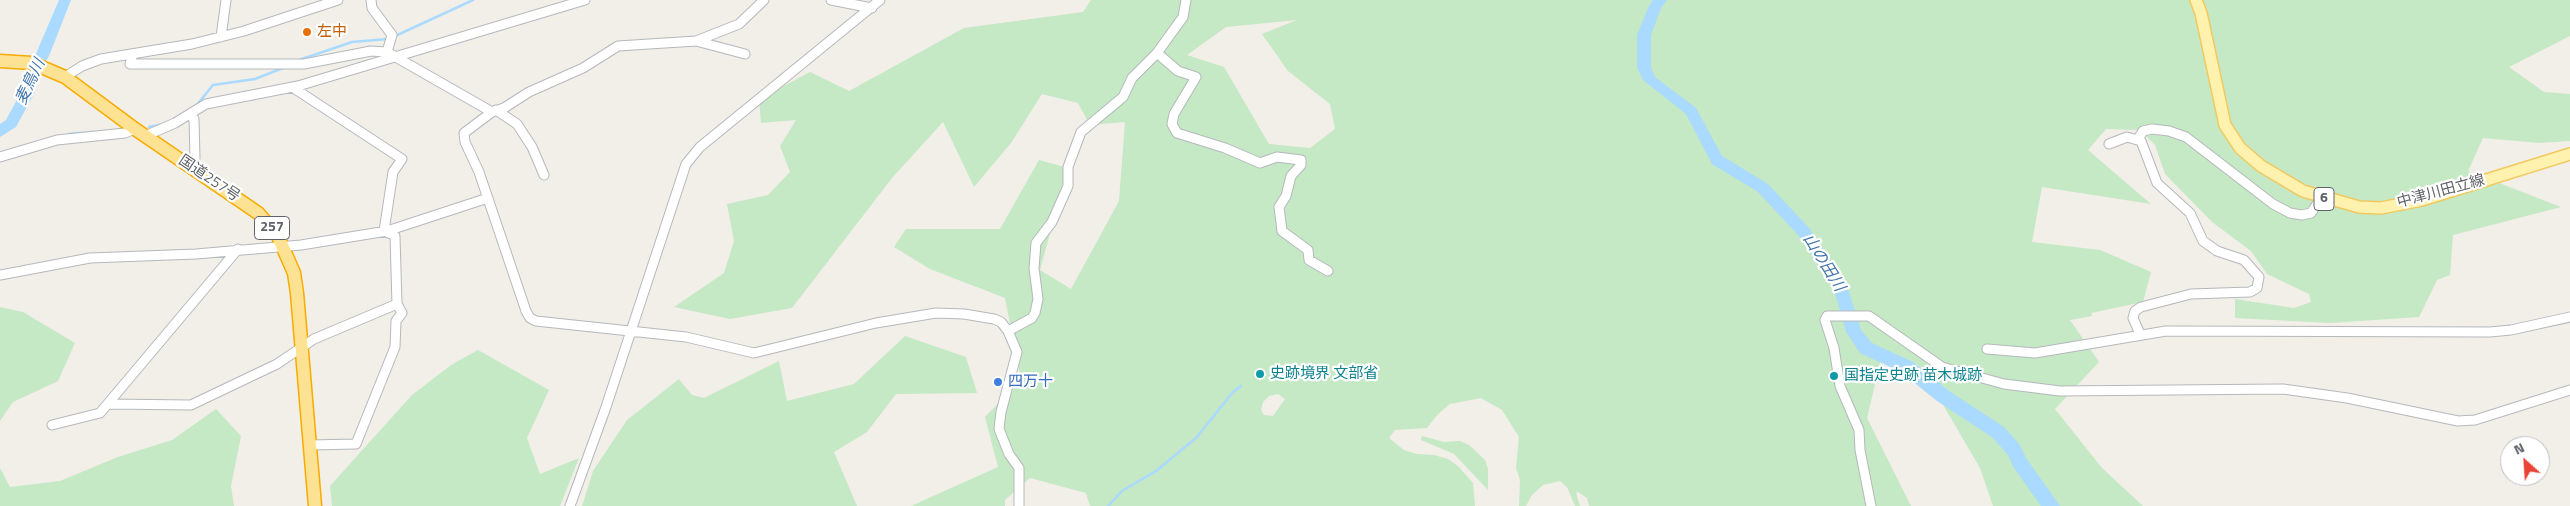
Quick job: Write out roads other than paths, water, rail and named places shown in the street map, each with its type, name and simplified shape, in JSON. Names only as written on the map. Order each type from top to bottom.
[{"type":"highway","name":"国道257号","points":[[0,61],[36,65],[65,77],[74,86],[140,133],[258,213],[283,245],[294,273],[315,506]]},
{"type":"main road","name":"中津川田立線","points":[[2196,0],[2201,13],[2225,125],[2240,148],[2261,166],[2303,191],[2321,198],[2359,207],[2381,208],[2422,200],[2570,154]]},
{"type":"street","points":[[221,37],[226,0]]},
{"type":"street","points":[[65,77],[91,62],[221,37],[286,19],[338,0]]},
{"type":"street","points":[[0,157],[57,140],[140,133],[190,115],[206,104],[292,87],[385,62],[390,54],[390,29],[372,8],[371,0]]},
{"type":"street","points":[[390,54],[585,0]]},
{"type":"street","points":[[764,0],[739,24],[696,41],[618,46],[582,68],[534,89],[504,108],[494,111],[464,133],[465,142],[488,198],[502,245],[530,318],[536,321],[686,337],[754,353],[876,323],[936,313],[984,316],[1001,322],[1008,330],[1017,352],[1001,412],[1000,436],[1019,468],[1019,506]]},
{"type":"street","points":[[831,0],[872,8]]},
{"type":"street","points":[[570,506],[632,330],[641,294],[686,164],[700,146],[880,0]]},
{"type":"street","points":[[1008,330],[1032,318],[1035,313],[1038,299],[1034,268],[1036,243],[1052,222],[1068,186],[1068,167],[1081,132],[1118,104],[1132,78],[1157,53],[1184,17],[1186,0]]},
{"type":"street","points":[[696,41],[745,54]]},
{"type":"street","points":[[133,54],[130,64],[307,64],[371,51],[390,54],[517,124],[532,147],[544,175]]},
{"type":"street","points":[[1157,53],[1178,71],[1196,77],[1174,114],[1172,124],[1177,133],[1225,148],[1260,163],[1277,157],[1301,160],[1301,165],[1291,176],[1286,196],[1278,207],[1282,231],[1308,250],[1309,260],[1316,266],[1328,271]]},
{"type":"street","points":[[292,87],[402,159],[396,165],[393,172],[384,231]]},
{"type":"street","points":[[187,164],[195,158],[194,119],[190,115]]},
{"type":"street","points":[[2138,139],[2143,131],[2152,129],[2169,131],[2186,137],[2273,204],[2290,214],[2302,215],[2311,213],[2321,198]]},
{"type":"street","points":[[2109,144],[2127,137],[2138,139],[2142,144],[2157,183],[2190,212],[2203,241],[2217,251],[2244,260],[2257,273],[2259,281],[2258,288],[2245,294],[2191,294],[2141,307],[2134,312],[2133,318],[2140,334]]},
{"type":"street","points":[[0,275],[90,258],[301,245],[384,231],[488,198]]},
{"type":"street","points":[[310,445],[356,444],[395,347],[396,321],[402,313],[397,304],[395,236],[384,231]]},
{"type":"street","points":[[52,425],[100,413],[238,249]]},
{"type":"street","points":[[109,404],[190,404],[248,379],[277,364],[301,346],[397,304]]},
{"type":"street","points":[[1871,506],[1860,450],[1859,430],[1840,386],[1834,348],[1825,320],[1827,316],[1865,315],[1942,367],[2004,384],[2060,391],[2283,389],[2347,398],[2458,421],[2475,420],[2570,390]]},
{"type":"street","points":[[1987,349],[2035,353],[2166,331],[2490,332],[2510,330],[2570,317]]},
{"type":"waterway","name":"麦鳥川","points":[[0,132],[11,123],[28,92],[28,79],[42,56],[65,0]]},
{"type":"waterway","points":[[393,37],[473,0]]},
{"type":"waterway","name":"山の田川","points":[[1661,0],[1655,6],[1644,35],[1644,67],[1650,80],[1691,111],[1717,160],[1763,188],[1804,232],[1841,287],[1854,332],[1866,348],[1907,367],[1943,396],[1998,432],[2014,450],[2020,463],[2051,506]]},
{"type":"waterway","points":[[299,60],[352,42],[388,39]]},
{"type":"waterway","points":[[196,106],[213,85],[255,79],[283,68]]},
{"type":"waterway","points":[[149,127],[163,124]]},
{"type":"waterway","points":[[69,134],[93,132]]},
{"type":"waterway","points":[[1108,506],[1122,491],[1156,471],[1196,438],[1233,392],[1241,386]]},
{"type":"place","name":"左中","points":[[307,32]]},
{"type":"place","name":"史跡境界 文部省","points":[[1260,374]]},
{"type":"place","name":"国指定史跡 苗木城跡","points":[[1834,376]]},
{"type":"place","name":"四万十","points":[[998,382]]}]
